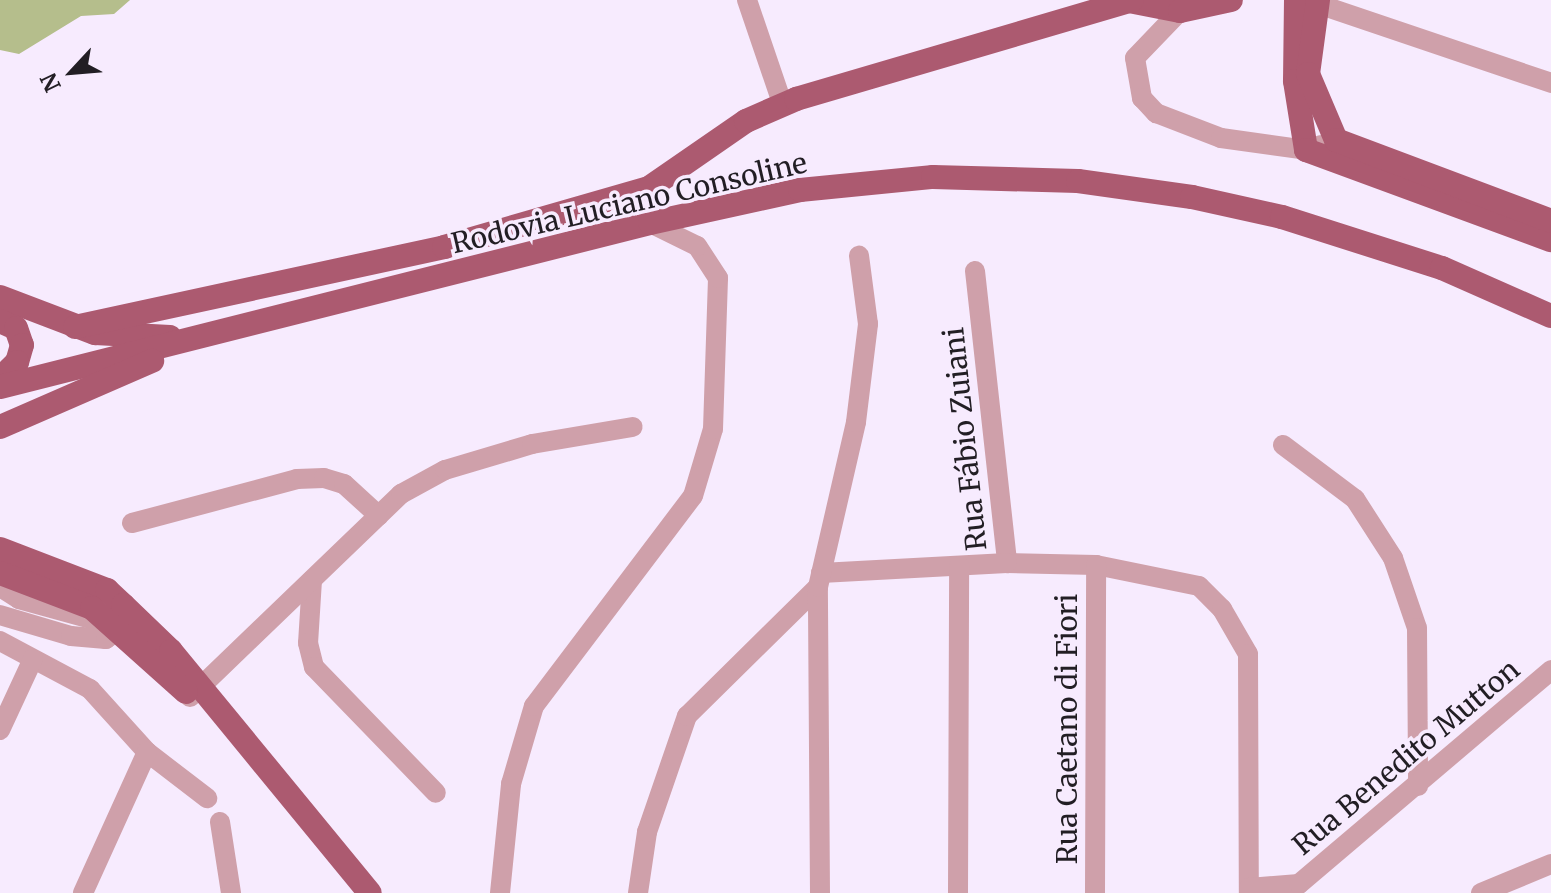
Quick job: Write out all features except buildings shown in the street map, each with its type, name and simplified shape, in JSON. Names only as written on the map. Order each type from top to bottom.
[{"type":"main road","points":[[75,327],[444,247],[649,188],[746,121],[783,106],[1119,1],[1180,11],[1231,0]]},
{"type":"main road","points":[[1307,2],[1308,74],[1336,140],[1547,229]]},
{"type":"main road","points":[[1307,2],[1295,81],[1306,150],[1547,229]]},
{"type":"main road","name":"Rodovia Luciano Consoline","points":[[0,387],[208,338],[650,223],[800,190],[933,177],[1078,181],[1282,217],[1442,268],[1551,316]]},
{"type":"main road","points":[[0,297],[75,327],[114,335],[208,338]]},
{"type":"main road","points":[[0,321],[16,328],[22,345],[17,362],[0,379]]},
{"type":"main road","points":[[0,427],[208,338]]},
{"type":"main road","points":[[4,560],[57,591],[119,620],[196,692],[325,846],[370,893]]},
{"type":"main road","points":[[196,692],[348,893]]},
{"type":"street","points":[[747,0],[783,106]]},
{"type":"street","points":[[1307,2],[1551,83]]},
{"type":"street","points":[[1180,11],[1135,58],[1142,98],[1178,124],[1221,138],[1306,150],[1336,140]]},
{"type":"street","points":[[500,893],[511,784],[534,706],[693,496],[713,429],[718,278],[697,246],[650,223]]},
{"type":"street","points":[[820,893],[820,580],[856,422],[866,338],[859,256]]},
{"type":"street","name":"Rua Fábio Zuiani","points":[[975,271],[1007,563],[1096,565],[1199,586],[1222,609],[1248,654],[1249,890]]},
{"type":"street","points":[[196,692],[401,494],[445,470],[532,444],[633,427]]},
{"type":"street","points":[[1283,445],[1355,499],[1393,558],[1417,628],[1418,786]]},
{"type":"street","points":[[132,523],[311,478],[344,484],[379,516]]},
{"type":"street","points":[[638,893],[647,832],[687,716],[820,580],[1007,563]]},
{"type":"street","name":"Rua Caetano di Fiori","points":[[1095,893],[1096,565]]},
{"type":"street","points":[[958,893],[959,566]]},
{"type":"street","points":[[312,580],[308,643],[314,667],[436,793]]},
{"type":"street","points":[[0,587],[10,600],[119,620],[106,639],[71,636],[0,615]]},
{"type":"street","points":[[785,616],[818,626]]},
{"type":"street","points":[[0,641],[90,689],[147,752],[207,798]]},
{"type":"street","points":[[0,730],[33,659]]},
{"type":"street","name":"Rua Benedito Mutton","points":[[1249,890],[1299,884],[1551,670]]},
{"type":"street","points":[[83,893],[147,752]]},
{"type":"street","points":[[220,822],[231,893]]},
{"type":"street","points":[[1481,893],[1551,864]]},
{"type":"green space","points":[[0,0],[130,0],[114,14],[81,16],[19,54],[0,50]]}]
